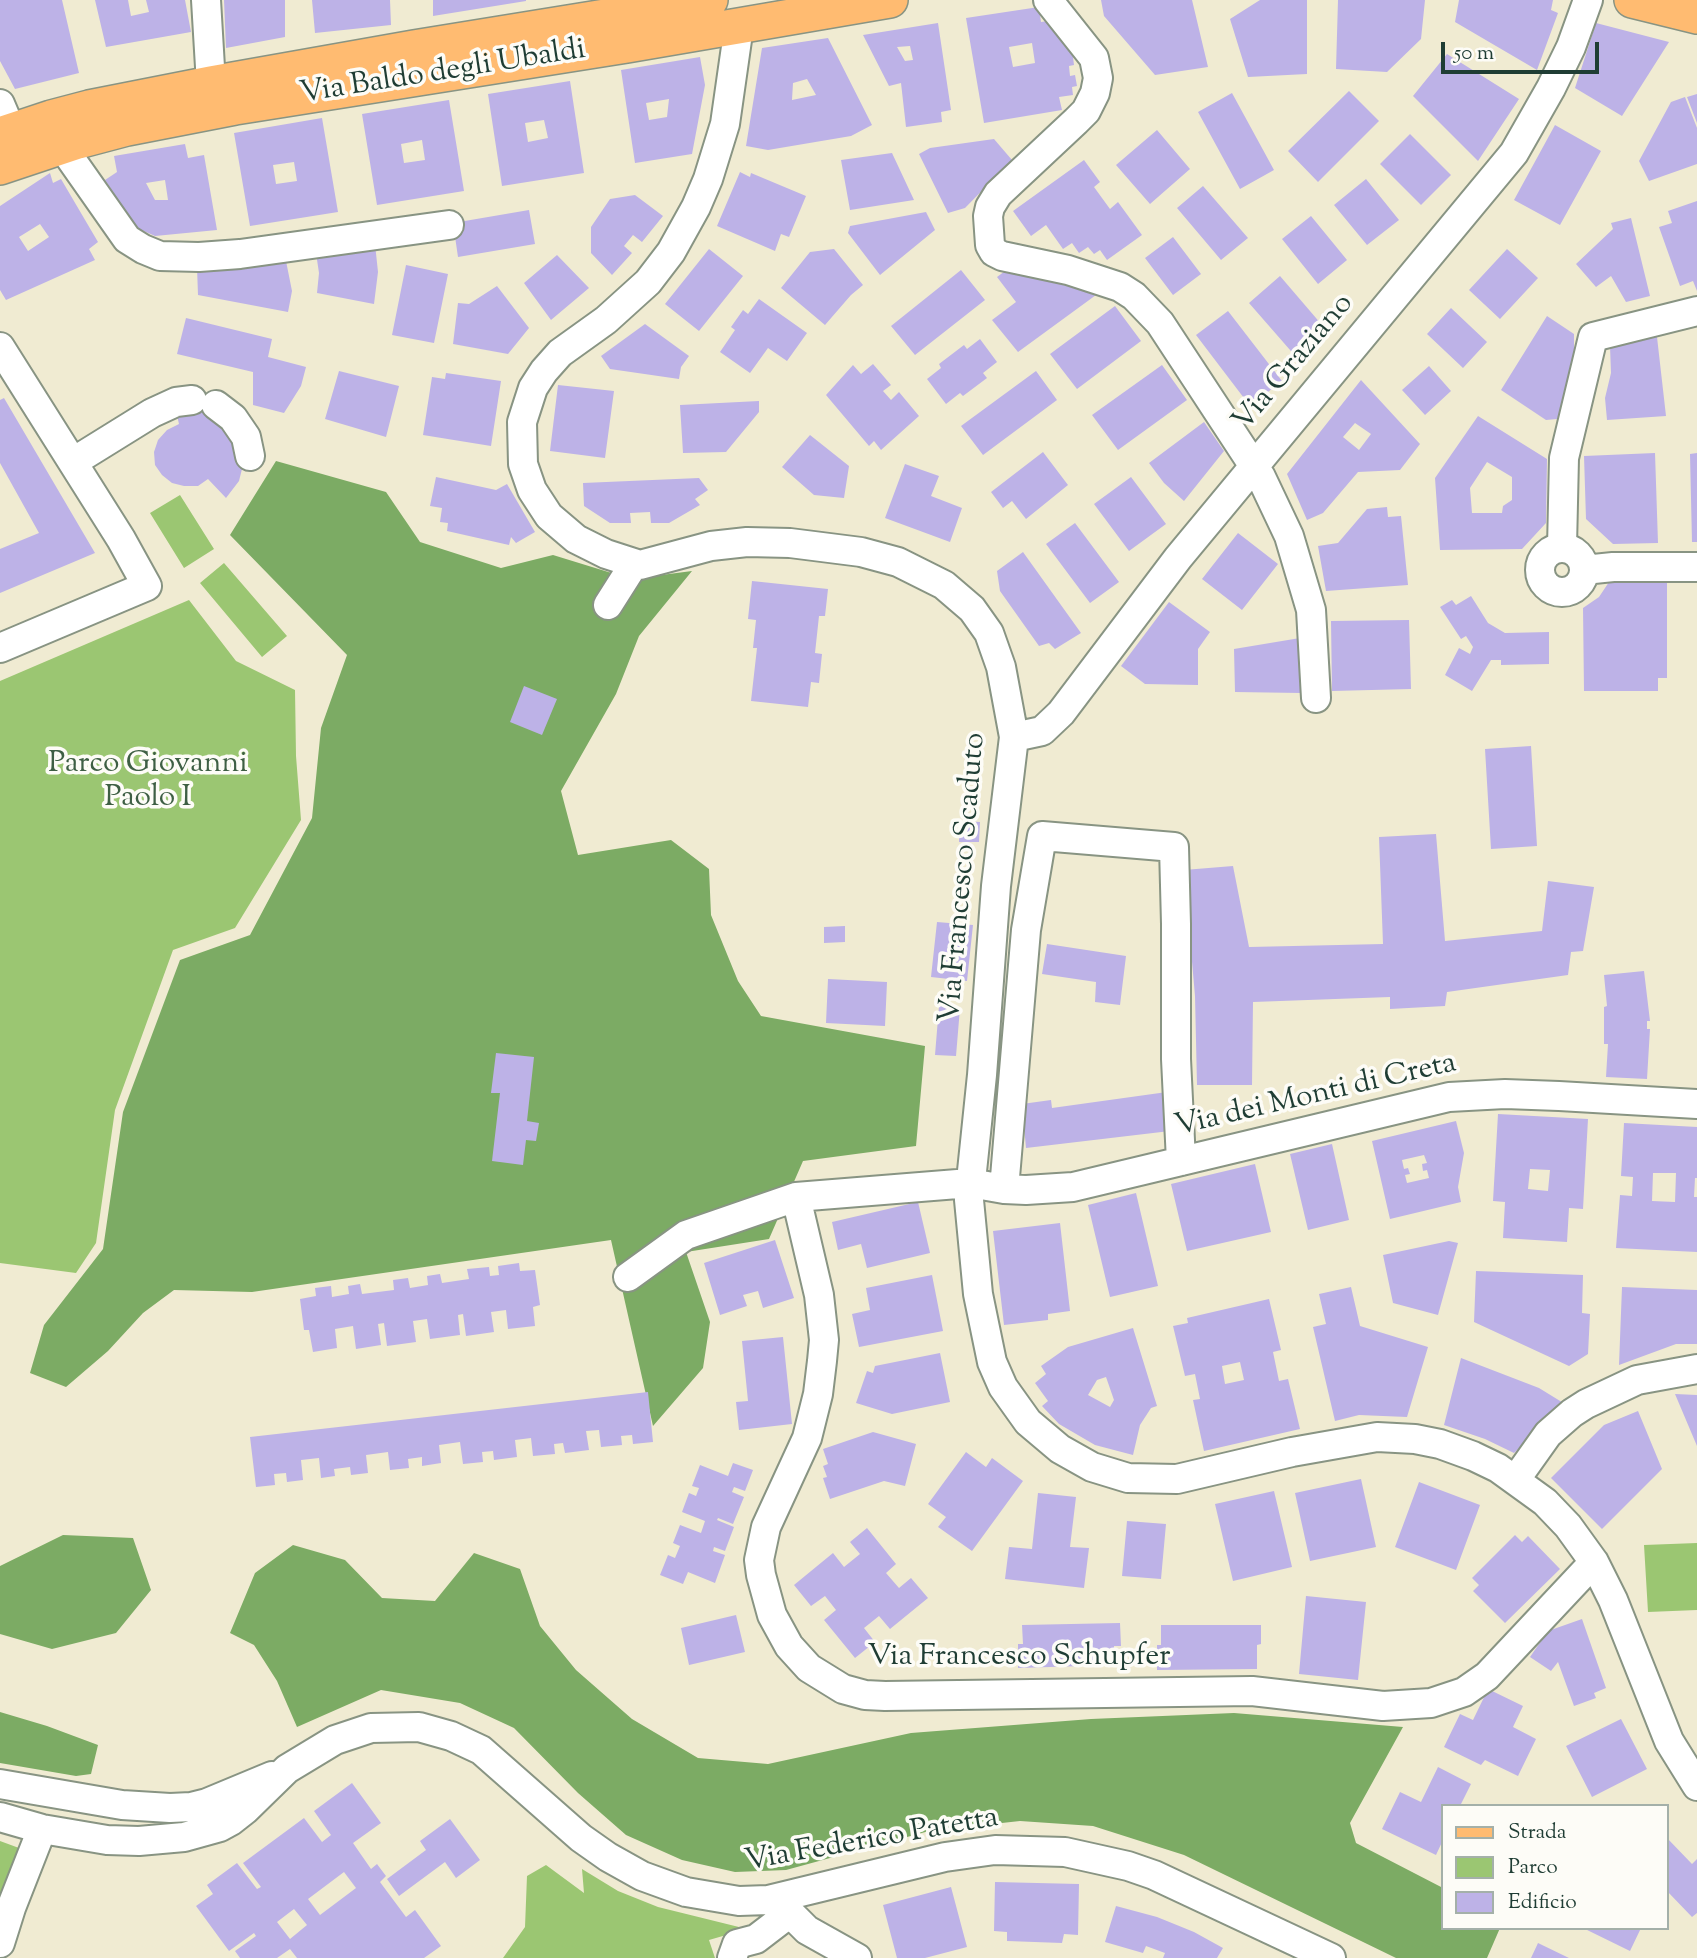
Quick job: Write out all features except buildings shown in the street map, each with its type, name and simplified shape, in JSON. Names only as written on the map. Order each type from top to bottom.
[{"type":"main road","name":"Via Baldo degli Ubaldi","points":[[0,167],[61,145],[127,128],[624,29],[709,0]]},
{"type":"main road","name":"Via Baldo degli Ubaldi","points":[[4,123],[211,84],[624,29],[739,26],[890,0]]},
{"type":"main road","points":[[1632,0],[1697,16]]},
{"type":"street","points":[[206,0],[211,84]]},
{"type":"street","points":[[1048,0],[1094,58],[1098,78],[1095,93],[1086,111],[998,194],[988,216],[990,245],[994,252],[1002,256],[1104,280],[1134,296],[1160,323],[1254,466],[1285,525],[1311,610],[1317,698]]},
{"type":"street","name":"Via Graziano","points":[[1014,737],[1042,731],[1060,713],[1178,558],[1514,153],[1571,47],[1588,0]]},
{"type":"street","points":[[608,605],[634,564],[576,539],[544,509],[532,490],[523,464],[522,422],[533,388],[551,362],[606,320],[648,282],[682,234],[696,208],[718,150],[725,124],[739,26]]},
{"type":"street","points":[[61,145],[127,239],[160,256],[240,254],[449,225]]},
{"type":"street","points":[[1562,547],[1564,458],[1593,337],[1697,311]]},
{"type":"street","points":[[4,363],[73,462],[143,578]]},
{"type":"street","points":[[73,462],[152,413],[176,402],[204,403],[233,418],[246,437],[250,456]]},
{"type":"street","name":"Via Francesco Scaduto","points":[[634,564],[646,564],[721,544],[776,542],[861,552],[898,562],[926,575],[962,599],[989,634],[1004,678],[1014,737],[995,898],[982,1075],[970,1182],[970,1223],[975,1270],[989,1346],[998,1377],[1028,1422],[1049,1441],[1084,1463],[1128,1478],[1159,1481],[1177,1479],[1353,1439],[1402,1437],[1463,1451],[1516,1479],[1561,1518],[1603,1576],[1669,1741],[1697,1786]]},
{"type":"street","points":[[1562,547],[1573,550],[1581,558],[1584,570],[1583,578],[1577,586],[1560,592],[1550,589],[1543,582],[1540,564],[1544,555],[1552,549],[1562,547]]},
{"type":"street","points":[[1584,570],[1612,567],[1697,567]]},
{"type":"street","points":[[0,627],[143,578]]},
{"type":"street","points":[[0,648],[143,578]]},
{"type":"street","points":[[1004,1189],[1026,930],[1042,836],[1174,847],[1176,1059],[1181,1161]]},
{"type":"street","name":"Via dei Monti di Creta","points":[[970,1182],[1004,1189],[1046,1189],[1079,1185],[1449,1097],[1486,1094],[1559,1096],[1697,1104]]},
{"type":"street","points":[[628,1277],[686,1236],[796,1197],[970,1182]]},
{"type":"street","name":"Via Francesco Schupfer","points":[[796,1197],[819,1295],[824,1340],[818,1394],[807,1438],[766,1527],[760,1560],[761,1575],[772,1615],[789,1646],[819,1676],[843,1689],[865,1695],[885,1696],[1252,1691],[1384,1706],[1431,1703],[1453,1697],[1487,1676],[1594,1562]]},
{"type":"street","points":[[1516,1479],[1548,1434],[1586,1404],[1637,1380],[1697,1369]]},
{"type":"street","name":"Via Federico Patetta","points":[[287,1769],[335,1740],[371,1728],[419,1727],[451,1736],[481,1750],[581,1838],[608,1857],[659,1883],[686,1892],[786,1906],[945,1857],[995,1850],[1065,1852],[1128,1866],[1154,1875],[1331,1958]]},
{"type":"street","points":[[0,1784],[134,1807],[181,1808],[207,1803],[287,1769]]},
{"type":"street","points":[[0,1817],[42,1829],[107,1840],[149,1841],[184,1837],[219,1827],[238,1816],[287,1769]]},
{"type":"street","points":[[0,1943],[42,1829]]},
{"type":"street","points":[[733,1958],[737,1944],[756,1939],[786,1906],[815,1935],[857,1958]]},
{"type":"green space","points":[[276,461],[386,492],[420,542],[501,568],[553,555],[631,579],[692,571],[639,636],[616,694],[561,791],[578,855],[671,840],[709,869],[711,915],[738,981],[761,1016],[925,1046],[916,1146],[803,1161],[769,1239],[686,1252],[710,1322],[703,1368],[653,1426],[611,1240],[252,1292],[174,1290],[143,1313],[108,1351],[66,1387],[30,1373],[44,1325],[103,1249],[123,1112],[180,960],[250,935],[312,818],[321,728],[347,655],[230,535]]},
{"type":"green space","points":[[180,495],[214,549],[184,568],[150,513]]},
{"type":"green space","points":[[224,563],[287,636],[262,657],[200,583]]},
{"type":"green space","name":"Parco Giovanni Paolo I","points":[[189,600],[236,661],[295,690],[301,820],[235,928],[173,950],[115,1110],[96,1243],[76,1273],[0,1263],[0,681]]},
{"type":"green space","points":[[63,1535],[133,1538],[151,1590],[116,1633],[52,1649],[0,1634],[0,1566]]},
{"type":"green space","points":[[1697,1543],[1697,1610],[1648,1612],[1644,1545]]},
{"type":"green space","points":[[293,1545],[345,1560],[382,1598],[435,1601],[474,1553],[520,1569],[540,1626],[576,1670],[632,1719],[698,1758],[768,1764],[911,1733],[1091,1719],[1234,1713],[1403,1727],[1350,1823],[1356,1843],[1442,1887],[1442,1930],[1499,1930],[1487,1958],[1396,1958],[1184,1855],[1093,1826],[1020,1821],[929,1831],[786,1870],[735,1872],[682,1860],[626,1835],[578,1793],[514,1728],[460,1703],[381,1690],[297,1727],[277,1681],[254,1645],[230,1633],[255,1573]]},
{"type":"green space","points":[[0,1712],[98,1745],[91,1774],[76,1776],[0,1763]]},
{"type":"green space","points":[[0,1841],[19,1848],[0,1899]]},
{"type":"green space","points":[[546,1865],[584,1893],[582,1869],[618,1891],[658,1907],[747,1929],[709,1940],[715,1958],[503,1958],[525,1927],[527,1876]]}]
